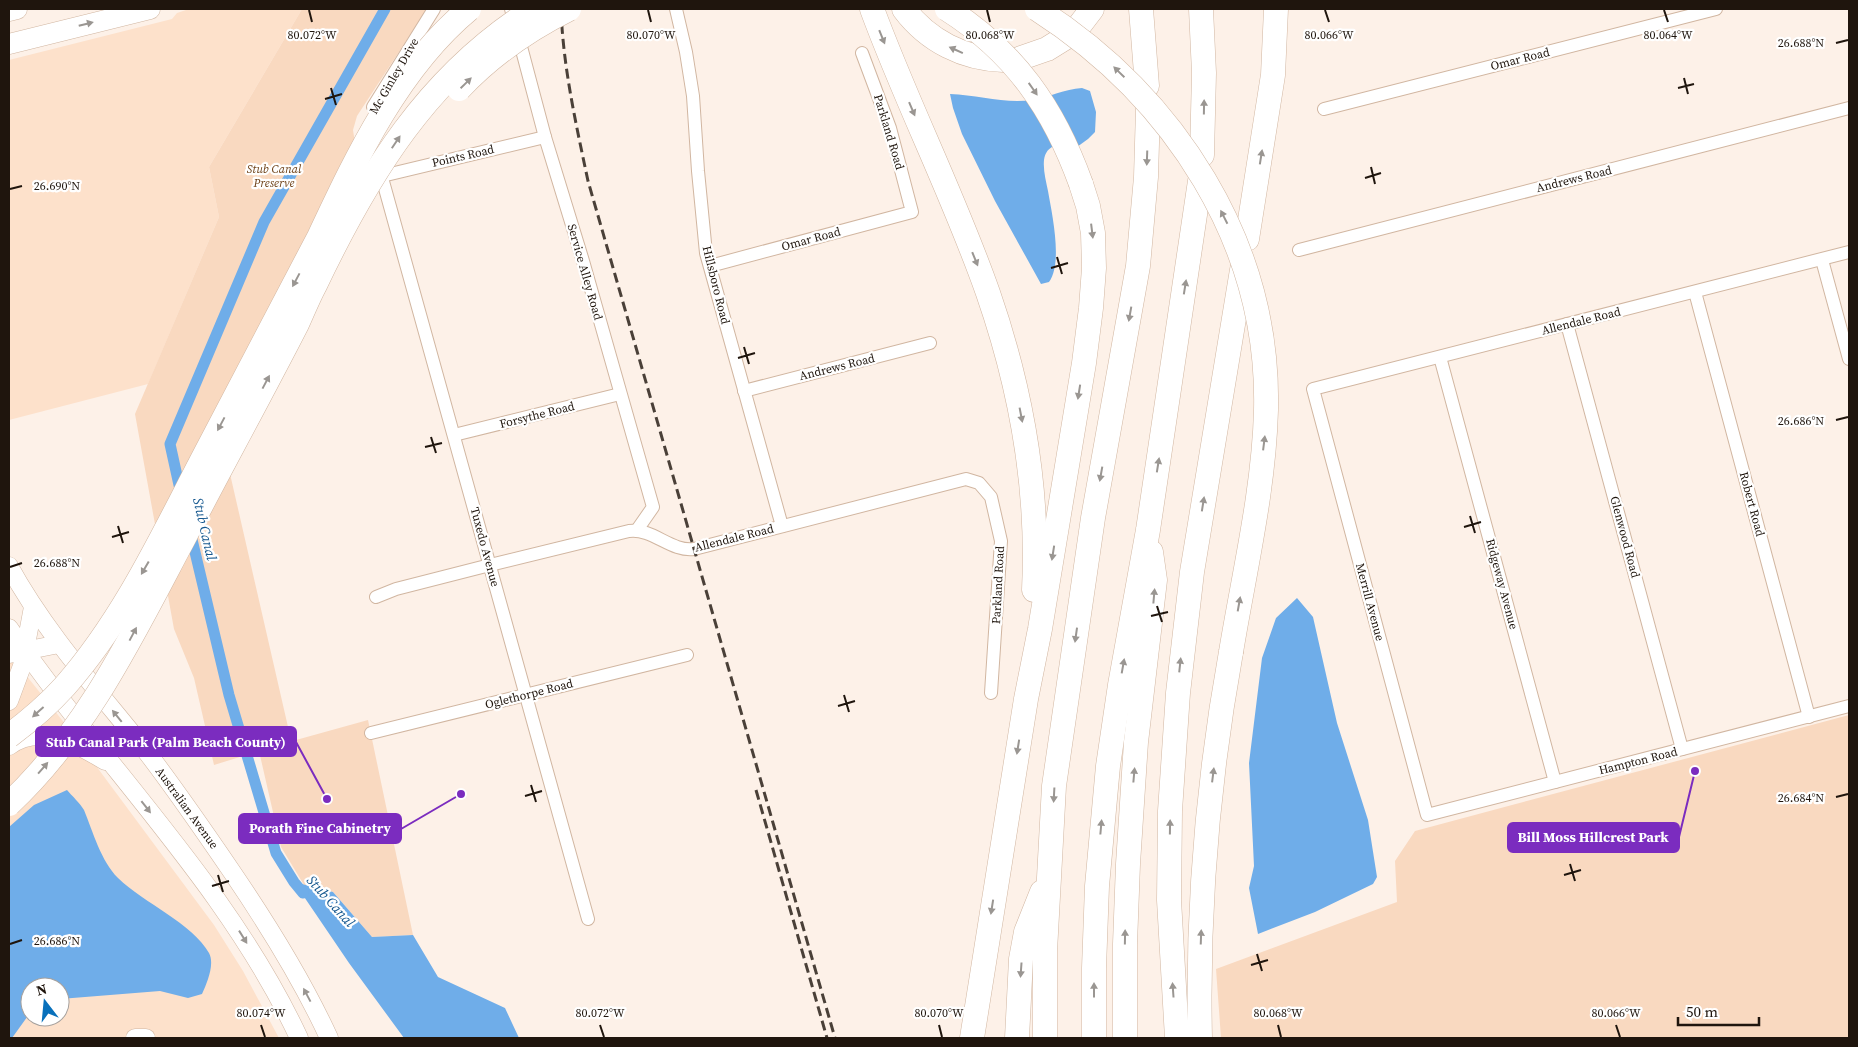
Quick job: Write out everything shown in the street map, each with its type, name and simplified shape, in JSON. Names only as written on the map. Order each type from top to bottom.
[{"type":"highway","points":[[9,736],[38,713],[65,686],[112,624],[152,557],[318,237],[342,186],[390,102],[442,34],[469,9]]},
{"type":"highway","points":[[318,237],[376,142],[425,79],[462,43],[506,9]]},
{"type":"highway","points":[[9,804],[40,772],[66,740],[89,708],[130,641],[360,200],[388,154],[418,111],[474,52],[534,9]]},
{"type":"highway","points":[[298,322],[389,180],[427,125],[444,105],[462,86],[500,53],[546,21],[569,9]]},
{"type":"highway","points":[[872,9],[982,276],[1003,340],[1016,390],[1029,463],[1034,536],[1033,628],[1026,699]]},
{"type":"highway","points":[[904,9],[920,27],[945,45],[976,57],[1012,59],[1048,49],[1080,23]]},
{"type":"highway","points":[[947,9],[975,28],[1006,56],[1021,71],[1042,101],[1061,135],[1088,206],[1093,233],[1094,268],[1091,308],[1042,619],[1026,699],[972,1038]]},
{"type":"highway","points":[[1037,9],[1077,36],[1111,64],[1144,98],[1180,141],[1207,184],[1228,224],[1246,269],[1262,336],[1266,384],[1266,416],[1259,487],[1220,714],[1209,813],[1202,921],[1200,1038]]},
{"type":"highway","points":[[1045,1038],[1045,951],[1054,786],[1093,518],[1134,294],[1140,246],[1146,177],[1147,98],[1141,9]]},
{"type":"highway","points":[[1201,9],[1204,73],[1202,155]]},
{"type":"highway","points":[[1247,239],[1271,90],[1275,54],[1276,9]]},
{"type":"highway","points":[[1094,1038],[1095,927],[1103,806],[1120,685],[1148,530],[1200,181]]},
{"type":"highway","points":[[1177,1038],[1169,900],[1170,810],[1177,702],[1192,572],[1242,270]]},
{"type":"highway","points":[[1125,1038],[1125,928],[1130,822],[1155,580],[1148,530]]},
{"type":"highway","points":[[1017,1038],[1021,959],[1026,932],[1050,874]]},
{"type":"main road","points":[[9,11],[16,9]]},
{"type":"main road","points":[[9,44],[150,9]]},
{"type":"main road","name":"Australian Avenue","points":[[9,566],[33,607],[59,644],[190,810],[276,939],[306,991],[329,1038]]},
{"type":"main road","points":[[17,653],[33,607]]},
{"type":"main road","points":[[9,628],[22,666],[9,701]]},
{"type":"main road","points":[[17,653],[59,644]]},
{"type":"main road","points":[[17,653],[116,768],[203,880],[236,927],[277,995],[298,1038]]},
{"type":"main road","points":[[9,746],[15,741],[30,735],[50,737],[80,746],[116,768]]},
{"type":"main road","points":[[135,1038],[146,1038]]},
{"type":"street","name":"Mc Ginley Drive","points":[[382,176],[369,130],[370,112],[434,9]]},
{"type":"street","name":"Service Alley Road","points":[[511,9],[545,137],[583,260],[653,507],[637,530]]},
{"type":"street","name":"Hillsboro Road","points":[[676,9],[692,89],[706,253],[782,526]]},
{"type":"street","name":"Omar Road","points":[[1324,109],[1716,9]]},
{"type":"street","name":"Parkland Road","points":[[862,53],[890,128],[912,212]]},
{"type":"street","name":"Andrews Road","points":[[1299,250],[1849,108]]},
{"type":"street","name":"Points Road","points":[[382,176],[545,137]]},
{"type":"street","name":"Tuxedo Avenue","points":[[382,176],[588,919]]},
{"type":"street","name":"Omar Road","points":[[710,266],[912,212]]},
{"type":"street","name":"Allendale Road","points":[[1313,389],[1849,252]]},
{"type":"street","points":[[1822,260],[1849,359]]},
{"type":"street","name":"Robert Road","points":[[1695,292],[1809,717]]},
{"type":"street","name":"Glenwood Road","points":[[1567,324],[1682,749]]},
{"type":"street","name":"Andrews Road","points":[[744,391],[930,343]]},
{"type":"street","name":"Ridgeway Avenue","points":[[1440,357],[1555,782]]},
{"type":"street","name":"Merrill Avenue","points":[[1313,389],[1427,815]]},
{"type":"street","name":"Forsythe Road","points":[[454,435],[620,394]]},
{"type":"street","name":"Allendale Road","points":[[376,596],[396,589],[621,532],[637,530],[650,533],[670,544],[687,550],[966,479],[979,483]]},
{"type":"street","name":"Parkland Road","points":[[979,483],[991,497],[1001,541],[991,692]]},
{"type":"street","name":"Oglethorpe Road","points":[[371,733],[687,655]]},
{"type":"street","name":"Hampton Road","points":[[1427,815],[1849,706]]},
{"type":"shaded area","points":[[189,9],[302,9],[209,167],[219,217],[148,384],[9,420],[9,60],[172,19],[177,13]]},
{"type":"shaded area","points":[[9,654],[62,720],[214,925],[243,971],[279,1038],[9,1038]]},
{"type":"green space","name":"Stub Canal Preserve","points":[[302,9],[427,9],[357,116],[353,130],[355,143],[217,417],[291,740],[278,745],[368,720],[413,935],[372,937],[333,892],[304,885],[281,847],[259,751],[214,765],[194,678],[174,629],[135,414],[219,217],[209,167]]},
{"type":"green space","points":[[1849,715],[1849,1038],[1221,1038],[1216,969],[1397,902],[1395,861],[1415,831]]},
{"type":"water","points":[[1082,88],[1090,91],[1096,112],[1095,132],[1077,147],[1052,147],[1044,158],[1044,172],[1054,225],[1056,251],[1053,274],[1049,282],[1041,284],[995,201],[962,134],[950,94],[1022,101],[1039,99]]},
{"type":"water","points":[[1297,598],[1313,617],[1337,723],[1368,820],[1377,877],[1373,884],[1315,912],[1258,934],[1249,888],[1254,866],[1249,763],[1262,658],[1276,618]]},
{"type":"water","points":[[67,790],[78,802],[84,810],[98,846],[118,878],[180,923],[202,942],[211,957],[211,962],[210,974],[202,994],[188,998],[160,991],[70,998],[70,977],[20,977],[20,1027],[12,1038],[9,1038],[9,827],[34,805]]},
{"type":"water","points":[[294,882],[333,892],[372,937],[413,935],[438,977],[505,1008],[519,1038],[404,1038],[349,963]]},
{"type":"waterway","name":"Stub Canal","points":[[181,494],[170,444],[264,222],[385,9]]},
{"type":"waterway","name":"Stub Canal","points":[[190,531],[229,695],[276,853],[303,893]]},
{"type":"railway","points":[[561,9],[567,74],[588,181],[835,1038]]},
{"type":"railway","points":[[756,790],[827,1038]]},
{"type":"place","name":"Bill Moss Hillcrest Park","points":[[1695,771]]},
{"type":"place","name":"Porath Fine Cabinetry","points":[[461,794]]},
{"type":"place","name":"Stub Canal Park (Palm Beach County)","points":[[327,799]]}]
